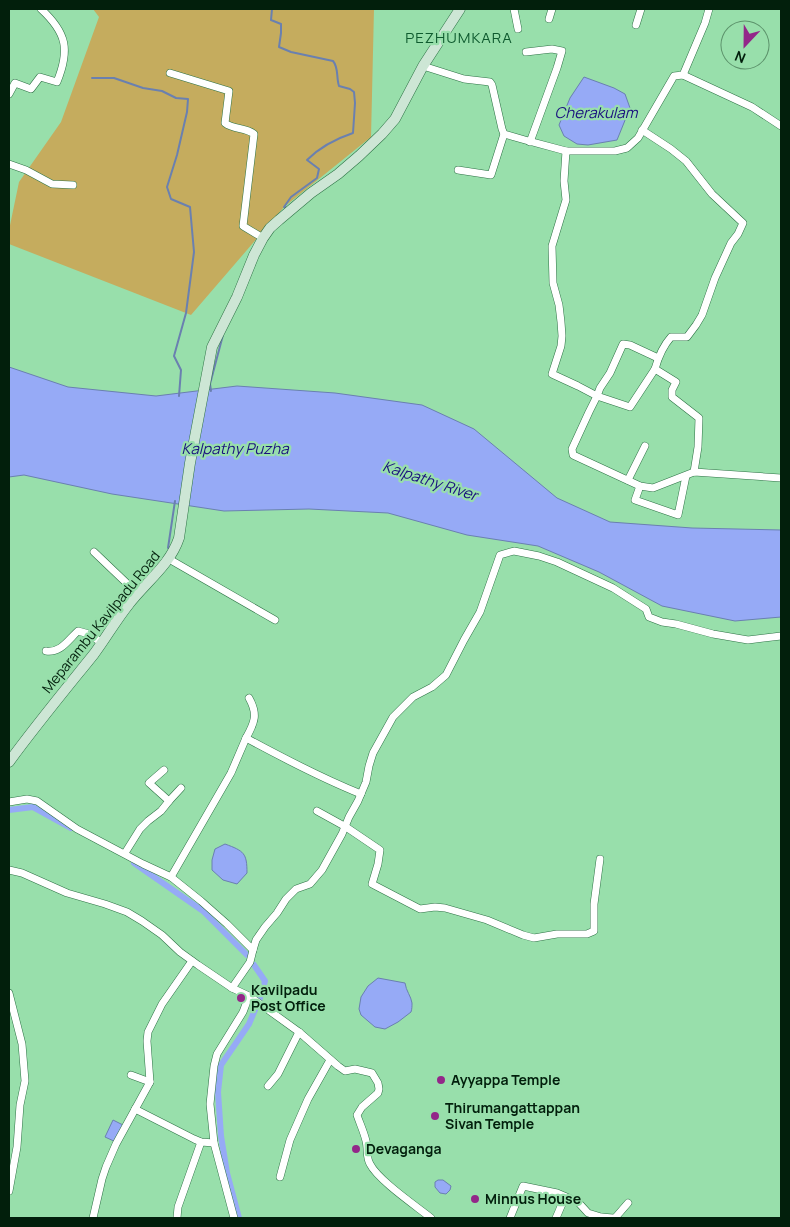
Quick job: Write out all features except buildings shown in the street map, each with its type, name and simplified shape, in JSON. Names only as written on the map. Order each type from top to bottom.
[{"type":"main road","name":"Meparambu Kavilpadu Road","points":[[9,762],[102,643],[126,609],[176,549],[212,347],[263,238],[279,220],[338,174],[382,134],[394,119],[423,66],[460,9]]},
{"type":"street","points":[[9,94],[12,82],[31,89],[40,77],[57,82],[63,67],[65,51],[62,35],[54,22],[41,9]]},
{"type":"street","points":[[514,9],[518,30]]},
{"type":"street","points":[[549,19],[552,9]]},
{"type":"street","points":[[636,25],[641,9]]},
{"type":"street","points":[[683,75],[709,9]]},
{"type":"street","points":[[526,52],[552,49],[562,51],[530,142]]},
{"type":"street","points":[[423,66],[464,79],[490,82],[492,85],[504,134],[491,174],[458,170]]},
{"type":"street","points":[[170,73],[229,91],[225,123],[230,128],[250,130],[254,134],[243,226],[263,238]]},
{"type":"street","points":[[504,134],[566,150],[615,151],[627,148],[638,138],[674,76],[683,75],[752,107],[781,126]]},
{"type":"street","points":[[566,150],[564,181],[566,200],[552,246],[553,283],[559,305],[562,336],[561,346],[552,374],[597,396],[630,407],[655,369],[658,358],[670,337],[687,336],[696,325],[702,315],[715,278],[743,223],[712,194],[686,161],[671,148],[642,130]]},
{"type":"street","points":[[9,164],[26,170],[52,184],[73,185]]},
{"type":"street","points":[[658,358],[630,345],[623,344],[572,449],[573,454],[640,486],[653,488],[694,472],[781,478]]},
{"type":"street","points":[[655,369],[676,382],[672,390],[672,397],[699,418],[698,447],[694,472]]},
{"type":"street","points":[[628,480],[645,446]]},
{"type":"street","points":[[640,486],[635,500],[678,515],[686,476]]},
{"type":"street","points":[[232,988],[250,962],[256,940],[286,899],[296,889],[310,884],[322,870],[346,827],[366,782],[373,753],[392,717],[413,697],[432,687],[446,676],[480,612],[500,555],[514,551],[557,562],[613,588],[646,609],[649,617],[662,622],[748,640],[781,636]]},
{"type":"street","points":[[94,552],[138,594]]},
{"type":"street","points":[[169,559],[275,620]]},
{"type":"street","points":[[46,651],[52,652],[61,648],[78,631],[89,634],[102,643]]},
{"type":"street","points":[[170,877],[231,773],[251,729],[255,715],[249,698]]},
{"type":"street","points":[[246,738],[291,762],[361,794]]},
{"type":"street","points":[[164,770],[149,783],[169,801]]},
{"type":"street","points":[[125,854],[140,829],[161,811],[181,788]]},
{"type":"street","points":[[9,802],[27,799],[37,801],[77,829],[170,877],[201,901],[253,950]]},
{"type":"street","points":[[317,811],[346,827],[380,850],[372,884],[420,909],[445,908],[488,920],[534,938],[557,934],[587,934],[594,931],[594,904],[600,860]]},
{"type":"street","points":[[9,870],[22,873],[67,893],[127,912],[155,930],[192,961],[232,988],[249,996],[299,1032],[330,1060],[345,1070],[355,1069],[372,1073],[378,1083],[378,1093],[362,1107],[357,1115],[366,1140],[368,1162],[383,1179],[432,1218]]},
{"type":"street","points":[[93,1218],[106,1167],[150,1082],[146,1041],[148,1032],[162,1004],[192,961]]},
{"type":"street","points":[[9,993],[22,1044],[25,1081],[20,1105],[17,1147],[9,1191]]},
{"type":"street","points":[[234,1218],[214,1143],[210,1104],[214,1066],[218,1054],[243,1012],[249,996]]},
{"type":"street","points":[[268,1086],[278,1074],[299,1032]]},
{"type":"street","points":[[280,1177],[290,1140],[308,1099],[330,1060]]},
{"type":"street","points":[[131,1075],[150,1082]]},
{"type":"street","points":[[135,1108],[194,1140],[214,1143]]},
{"type":"street","points":[[177,1218],[178,1207],[201,1142]]},
{"type":"street","points":[[510,1218],[523,1186],[557,1193],[578,1202],[588,1213],[601,1217],[614,1218],[628,1203]]},
{"type":"street","points":[[556,1218],[565,1197]]},
{"type":"shaded area","points":[[93,9],[374,9],[371,137],[284,207],[191,315],[9,244],[9,230],[19,182],[61,122],[99,17]]},
{"type":"water","name":"Cherakulam","points":[[584,77],[625,94],[630,108],[617,140],[588,145],[577,144],[564,136],[559,125],[570,98]]},
{"type":"water","name":"Kalpathy Puzha","points":[[9,367],[68,387],[156,396],[237,386],[335,393],[422,405],[474,429],[557,498],[610,522],[692,528],[781,530],[781,617],[735,621],[662,606],[599,572],[538,546],[467,535],[388,513],[309,509],[224,511],[112,494],[24,475],[9,477]]},
{"type":"water","points":[[225,844],[240,851],[245,857],[247,873],[237,884],[223,880],[212,870],[215,849]]},
{"type":"water","points":[[378,978],[405,983],[412,1003],[411,1012],[385,1029],[375,1027],[361,1015],[359,1009],[361,997],[368,986]]},
{"type":"water","points":[[113,1120],[125,1126],[116,1142],[105,1137]]},
{"type":"water","points":[[443,1180],[451,1186],[446,1194],[440,1193],[435,1187],[435,1182]]},
{"type":"waterway","points":[[272,9],[271,20],[281,24],[279,47],[291,52],[333,61],[336,67],[339,86],[354,92],[355,103],[353,133],[328,144],[307,160],[319,169],[317,178],[291,197],[284,207],[287,208]]},
{"type":"waterway","points":[[92,78],[114,78],[143,88],[162,91],[176,98],[188,99],[187,112],[177,155],[167,187],[171,199],[190,207],[194,252],[186,313],[174,356],[181,370],[179,396]]},
{"type":"waterway","points":[[211,391],[210,384],[223,335]]},
{"type":"waterway","points":[[168,548],[175,501]]},
{"type":"waterway","points":[[9,810],[33,807],[71,828]]},
{"type":"waterway","points":[[134,863],[203,911],[247,955]]},
{"type":"waterway","points":[[239,1218],[227,1173],[221,1136],[218,1092],[221,1065],[249,1024],[265,981],[254,965]]},
{"type":"place","name":"Kavilpadu Post Office","points":[[241,998]]},
{"type":"place","name":"Ayyappa Temple","points":[[441,1080]]},
{"type":"place","name":"Thirumangattappan Sivan Temple","points":[[435,1116]]},
{"type":"place","name":"Devaganga","points":[[356,1149]]},
{"type":"place","name":"Minnus House","points":[[475,1199]]},
{"type":"district","name":"PEZHUMKARA","points":[[459,38]]},
{"type":"water label","name":"Kalpathy River","points":[[430,481]]}]
